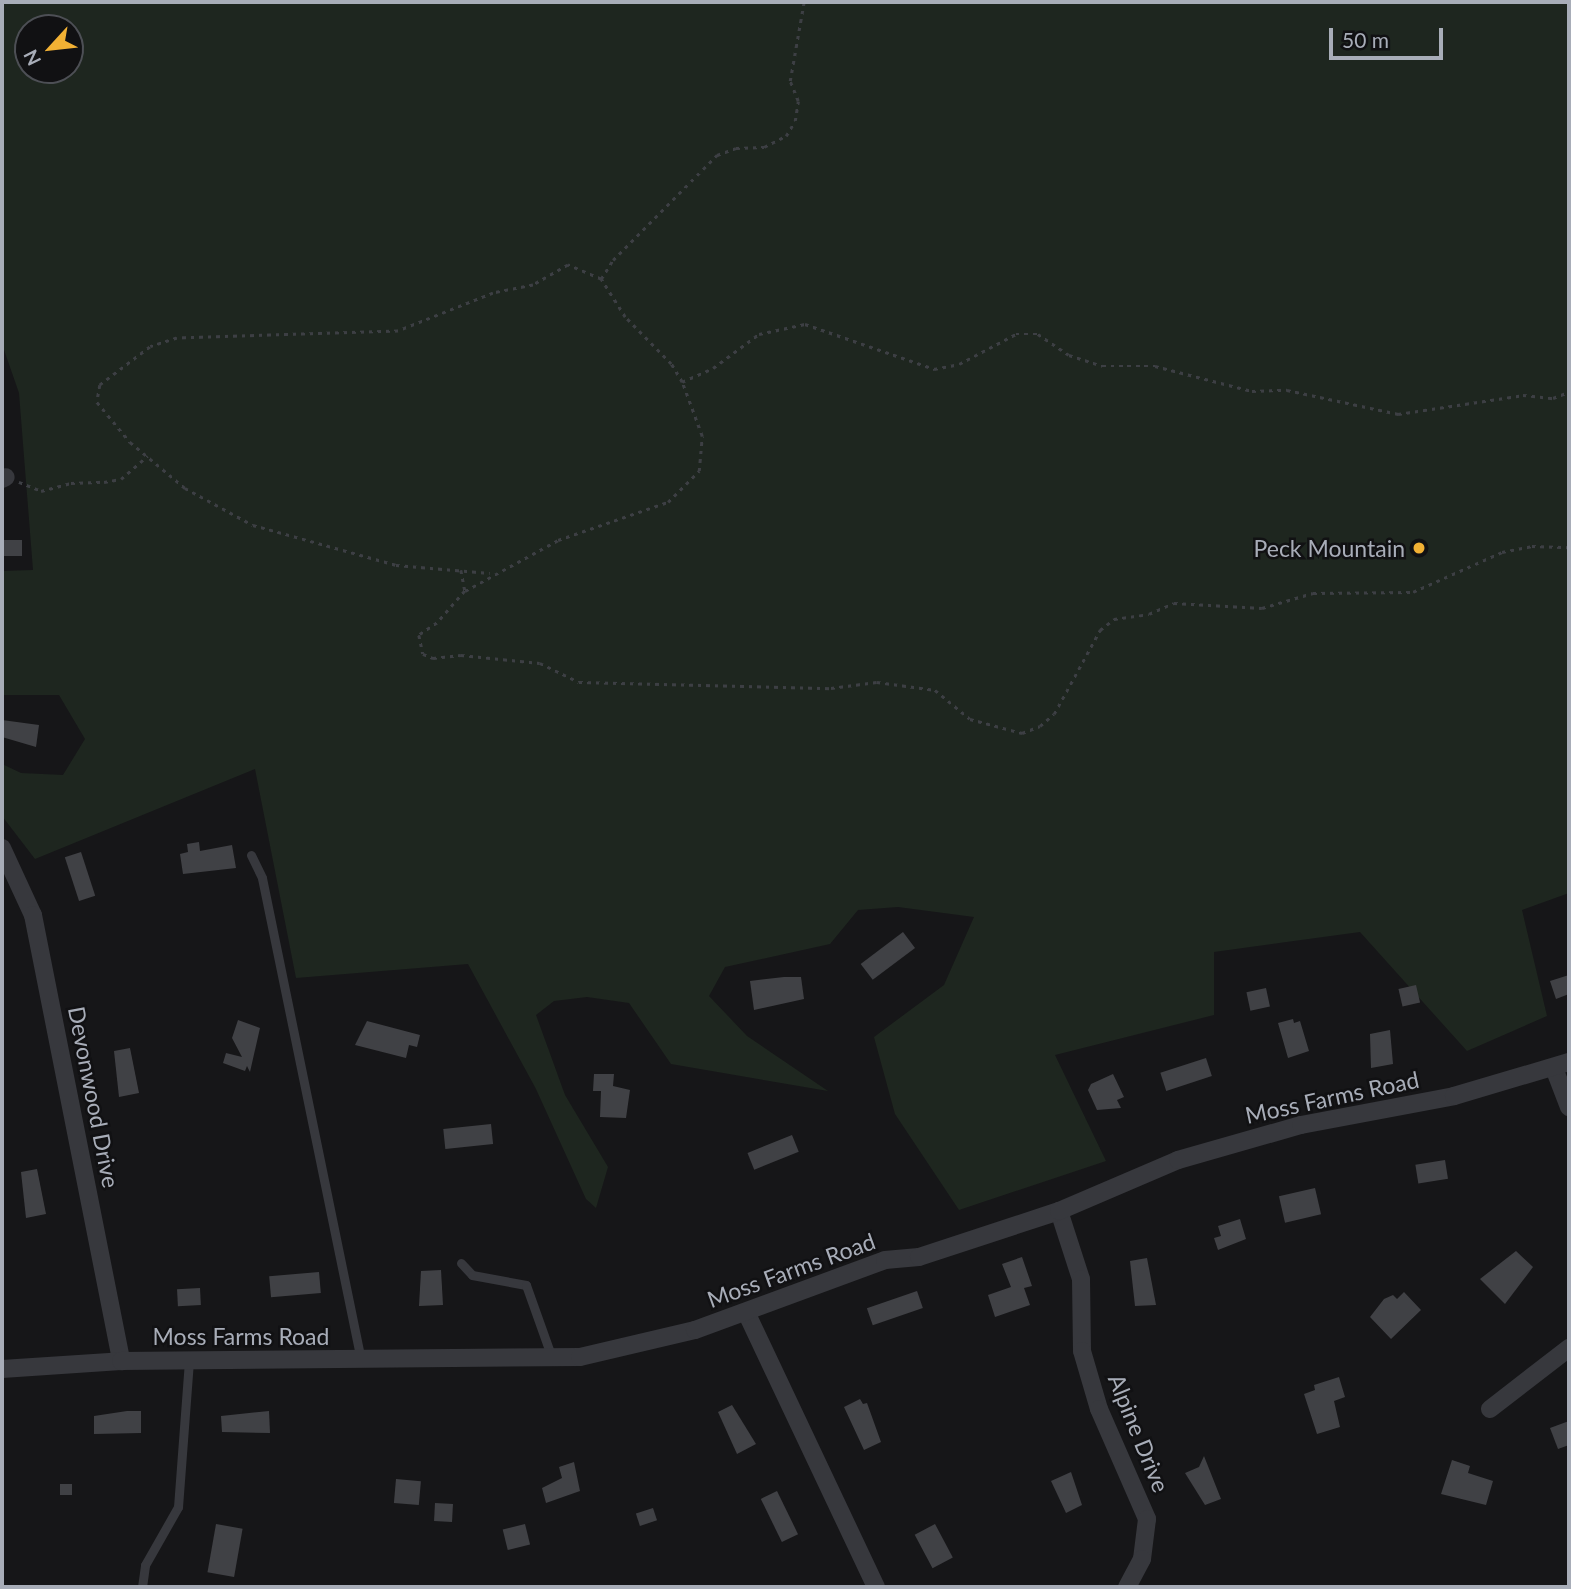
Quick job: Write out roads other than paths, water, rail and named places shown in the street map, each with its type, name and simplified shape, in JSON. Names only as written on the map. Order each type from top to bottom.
[{"type":"street","name":"Devonwood Drive","points":[[2,848],[33,915],[121,1362]]},
{"type":"street","name":"Moss Farms Road","points":[[2,1368],[121,1362],[552,1358],[627,1348],[746,1312],[885,1260],[919,1256],[1059,1211],[1178,1160],[1301,1125],[1454,1096],[1562,1065]]},
{"type":"street","points":[[1562,1065],[1569,1107]]},
{"type":"street","name":"Alpine Drive","points":[[1059,1211],[1081,1279],[1082,1352],[1098,1409],[1147,1519],[1142,1559],[1127,1587]]},
{"type":"street","points":[[746,1312],[876,1587]]},
{"type":"street","points":[[1490,1409],[1569,1348]]},
{"type":"lane","points":[[251,855],[265,891],[361,1360]]},
{"type":"lane","points":[[461,1263],[472,1275],[526,1285],[552,1358]]},
{"type":"lane","points":[[142,1587],[145,1565],[178,1507],[189,1361]]},
{"type":"place","name":"Peck Mountain","points":[[1419,548]]}]
